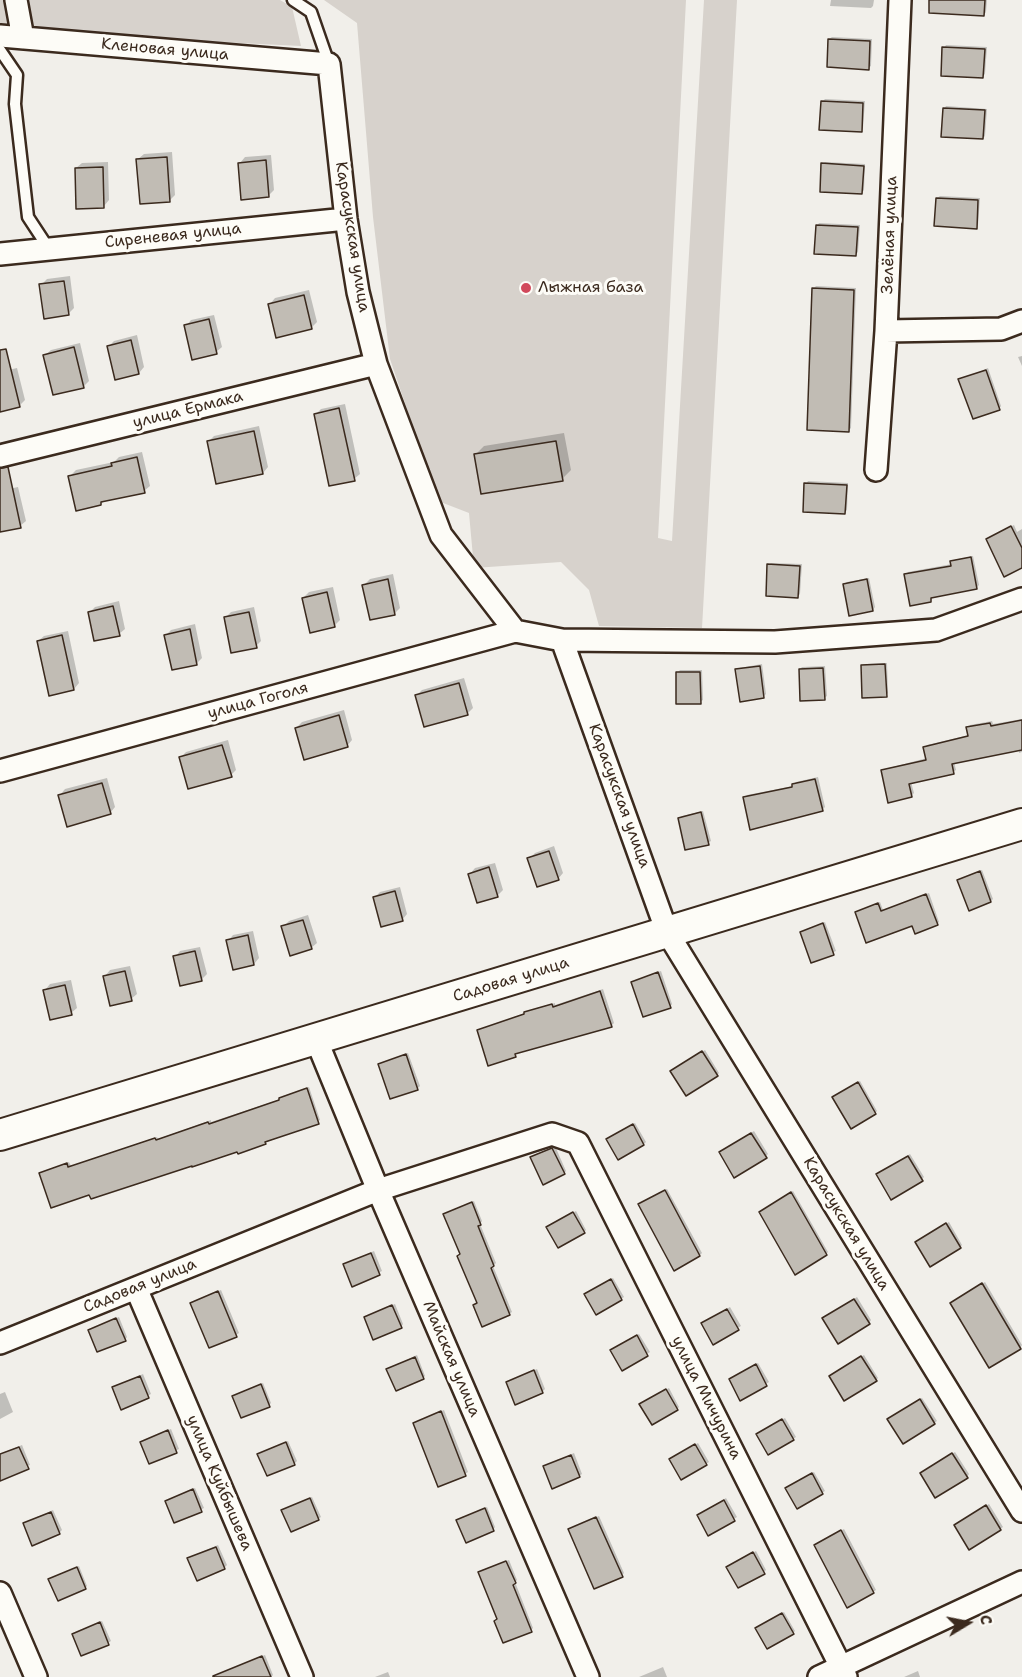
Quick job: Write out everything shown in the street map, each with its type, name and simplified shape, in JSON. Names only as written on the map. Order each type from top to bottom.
[{"type":"street","points":[[16,0],[23,38]]},
{"type":"street","name":"Зелёная улица","points":[[876,470],[886,331],[900,0]]},
{"type":"street","name":"Кленовая улица","points":[[0,36],[329,63]]},
{"type":"street","name":"Карасукская улица","points":[[329,63],[346,219],[358,292],[376,364],[441,534],[515,631]]},
{"type":"street","name":"Сиреневая улица","points":[[0,254],[346,219]]},
{"type":"street","points":[[886,331],[1001,329],[1022,321]]},
{"type":"street","name":"улица Ермака","points":[[0,456],[376,364]]},
{"type":"street","points":[[515,631],[562,640],[776,642],[936,630],[1022,599]]},
{"type":"street","name":"улица Гоголя","points":[[0,771],[515,631]]},
{"type":"street","name":"Карасукская улица","points":[[562,640],[668,932],[1022,1511]]},
{"type":"street","name":"Садовая улица","points":[[0,1135],[1022,824]]},
{"type":"street","name":"Майская улица","points":[[316,1039],[378,1190],[588,1677]]},
{"type":"street","name":"Садовая улица","points":[[0,1343],[378,1190],[552,1134]]},
{"type":"street","name":"улица Мичурина","points":[[552,1134],[578,1143],[844,1672]]},
{"type":"street","name":"улица Куйбышева","points":[[136,1288],[302,1677]]},
{"type":"street","points":[[819,1677],[844,1672],[1022,1582]]},
{"type":"street","points":[[0,1593],[36,1677]]},
{"type":"lane","points":[[293,0],[310,12],[329,63]]},
{"type":"lane","points":[[0,50],[17,75],[15,104],[28,217],[49,249]]},
{"type":"shaded area","points":[[0,0],[12,0],[18,33],[0,32]]},
{"type":"shaded area","points":[[25,0],[280,0],[292,7],[301,46],[32,33]]},
{"type":"shaded area","name":"Лыжная база","points":[[324,0],[686,0],[658,538],[672,541],[704,0],[737,0],[702,628],[599,626],[589,590],[561,562],[474,568],[469,513],[438,501],[390,359],[373,217],[357,23]]},
{"type":"building","points":[[929,0],[985,0],[984,16],[929,13]]},
{"type":"building","points":[[828,39],[870,41],[869,70],[827,67]]},
{"type":"building","points":[[942,47],[985,49],[983,78],[941,76]]},
{"type":"building","points":[[821,101],[863,103],[862,132],[819,130]]},
{"type":"building","points":[[943,108],[985,110],[983,139],[941,137]]},
{"type":"building","points":[[167,157],[170,202],[140,204],[136,159]]},
{"type":"building","points":[[266,160],[269,197],[241,200],[238,163]]},
{"type":"building","points":[[821,163],[864,166],[862,194],[820,192]]},
{"type":"building","points":[[103,167],[104,208],[76,209],[75,168]]},
{"type":"building","points":[[936,198],[978,200],[977,229],[934,226]]},
{"type":"building","points":[[816,225],[858,227],[856,256],[814,254]]},
{"type":"building","points":[[64,281],[69,315],[44,319],[39,284]]},
{"type":"building","points":[[812,288],[854,290],[849,432],[807,430]]},
{"type":"building","points":[[304,295],[312,329],[276,338],[268,304]]},
{"type":"building","points":[[209,319],[217,354],[192,360],[184,325]]},
{"type":"building","points":[[131,340],[139,374],[115,380],[107,346]]},
{"type":"building","points":[[74,347],[84,388],[53,395],[43,355]]},
{"type":"building","points":[[6,349],[20,407],[0,412],[0,350]]},
{"type":"building","points":[[986,370],[1000,410],[973,419],[958,379]]},
{"type":"building","points":[[339,408],[355,481],[329,486],[314,414]]},
{"type":"building","points":[[254,431],[263,474],[216,484],[207,441]]},
{"type":"building","points":[[556,441],[563,481],[481,494],[474,454]]},
{"type":"building","points":[[137,457],[145,493],[101,502],[101,505],[76,511],[68,476],[112,466],[111,463]]},
{"type":"building","points":[[8,467],[21,528],[0,532],[0,468]]},
{"type":"building","points":[[804,483],[847,485],[845,514],[803,512]]},
{"type":"building","points":[[1011,526],[1022,548],[1022,568],[1004,577],[986,539]]},
{"type":"building","points":[[971,557],[977,589],[931,598],[931,602],[910,606],[904,574],[951,566],[950,561]]},
{"type":"building","points":[[767,564],[800,566],[798,598],[766,596]]},
{"type":"building","points":[[388,579],[395,615],[370,620],[362,585]]},
{"type":"building","points":[[867,579],[873,611],[849,616],[843,584]]},
{"type":"building","points":[[327,592],[335,627],[310,633],[302,598]]},
{"type":"building","points":[[113,606],[120,636],[94,641],[88,612]]},
{"type":"building","points":[[249,612],[257,648],[231,653],[224,617]]},
{"type":"building","points":[[190,629],[197,665],[172,670],[164,635]]},
{"type":"building","points":[[62,635],[74,690],[49,696],[37,641]]},
{"type":"building","points":[[885,664],[887,697],[862,698],[861,665]]},
{"type":"building","points":[[760,666],[764,698],[740,702],[735,669]]},
{"type":"building","points":[[823,668],[825,700],[800,701],[799,669]]},
{"type":"building","points":[[676,672],[700,672],[701,704],[676,704]]},
{"type":"building","points":[[459,683],[468,715],[424,727],[415,695]]},
{"type":"building","points":[[339,715],[348,747],[304,760],[295,728]]},
{"type":"building","points":[[1022,720],[1022,750],[952,764],[954,774],[909,784],[912,797],[888,803],[881,770],[926,760],[923,747],[968,736],[966,727],[990,723],[991,726]]},
{"type":"building","points":[[222,745],[232,777],[188,789],[179,757]]},
{"type":"building","points":[[815,779],[823,811],[750,830],[743,797],[792,787],[792,784]]},
{"type":"building","points":[[102,783],[111,814],[67,827],[58,795]]},
{"type":"building","points":[[701,812],[709,845],[685,850],[678,818]]},
{"type":"building","points":[[549,851],[559,880],[537,887],[527,858]]},
{"type":"building","points":[[489,867],[498,897],[477,903],[468,874]]},
{"type":"building","points":[[980,871],[991,902],[969,911],[957,880]]},
{"type":"building","points":[[395,891],[403,921],[381,927],[373,897]]},
{"type":"building","points":[[926,894],[938,925],[915,934],[912,926],[866,943],[855,912],[878,903],[881,911]]},
{"type":"building","points":[[303,920],[312,949],[290,956],[281,926]]},
{"type":"building","points":[[823,923],[834,955],[811,963],[800,932]]},
{"type":"building","points":[[248,935],[254,965],[233,970],[226,940]]},
{"type":"building","points":[[195,951],[202,981],[180,986],[173,956]]},
{"type":"building","points":[[125,971],[132,1001],[110,1006],[103,976]]},
{"type":"building","points":[[658,972],[671,1008],[643,1017],[631,982]]},
{"type":"building","points":[[65,985],[72,1015],[50,1020],[43,990]]},
{"type":"building","points":[[600,991],[612,1027],[515,1054],[516,1057],[488,1066],[477,1030],[524,1014],[524,1012],[552,1004],[553,1007]]},
{"type":"building","points":[[702,1051],[718,1076],[686,1096],[670,1071]]},
{"type":"building","points":[[406,1054],[418,1090],[390,1099],[378,1064]]},
{"type":"building","points":[[858,1082],[876,1114],[851,1129],[832,1097]]},
{"type":"building","points":[[307,1088],[319,1124],[265,1142],[266,1144],[238,1154],[237,1152],[91,1199],[89,1195],[51,1208],[39,1173],[67,1163],[68,1167],[155,1138],[156,1140],[208,1122],[209,1124]]},
{"type":"building","points":[[633,1124],[644,1145],[618,1160],[606,1139]]},
{"type":"building","points":[[751,1133],[767,1158],[734,1178],[719,1152]]},
{"type":"building","points":[[552,1148],[565,1174],[543,1185],[530,1157]]},
{"type":"building","points":[[908,1156],[923,1181],[891,1200],[876,1174]]},
{"type":"building","points":[[665,1190],[700,1256],[674,1271],[638,1204]]},
{"type":"building","points":[[791,1192],[827,1255],[795,1275],[759,1212]]},
{"type":"building","points":[[472,1202],[481,1225],[478,1226],[494,1266],[491,1268],[510,1315],[482,1327],[473,1305],[477,1303],[457,1256],[460,1254],[443,1214]]},
{"type":"building","points":[[573,1212],[585,1233],[558,1248],[546,1227]]},
{"type":"building","points":[[946,1223],[961,1248],[930,1267],[915,1242]]},
{"type":"building","points":[[371,1253],[380,1275],[352,1287],[343,1264]]},
{"type":"building","points":[[611,1279],[622,1300],[596,1315],[584,1294]]},
{"type":"building","points":[[982,1283],[1021,1349],[989,1368],[950,1303]]},
{"type":"building","points":[[218,1291],[237,1337],[209,1348],[190,1303]]},
{"type":"building","points":[[854,1299],[870,1324],[838,1344],[822,1318]]},
{"type":"building","points":[[392,1305],[402,1328],[373,1340],[364,1317]]},
{"type":"building","points":[[727,1309],[739,1330],[713,1345],[701,1323]]},
{"type":"building","points":[[116,1318],[126,1341],[97,1352],[88,1330]]},
{"type":"building","points":[[637,1335],[648,1356],[622,1371],[610,1350]]},
{"type":"building","points":[[861,1356],[877,1381],[844,1401],[829,1376]]},
{"type":"building","points":[[415,1357],[424,1379],[396,1391],[386,1369]]},
{"type":"building","points":[[756,1364],[767,1386],[740,1401],[729,1379]]},
{"type":"building","points":[[534,1370],[543,1393],[515,1405],[506,1382]]},
{"type":"building","points":[[140,1376],[149,1398],[121,1410],[112,1387]]},
{"type":"building","points":[[261,1384],[270,1407],[241,1418],[232,1396]]},
{"type":"building","points":[[666,1389],[678,1410],[652,1425],[639,1404]]},
{"type":"building","points":[[920,1399],[935,1424],[903,1444],[887,1419]]},
{"type":"building","points":[[441,1411],[466,1476],[438,1487],[413,1423]]},
{"type":"building","points":[[782,1419],[794,1440],[768,1455],[756,1434]]},
{"type":"building","points":[[168,1430],[177,1453],[149,1464],[140,1442]]},
{"type":"building","points":[[286,1442],[295,1465],[267,1476],[257,1454]]},
{"type":"building","points":[[695,1444],[707,1465],[681,1480],[669,1459]]},
{"type":"building","points":[[19,1447],[29,1469],[0,1481],[0,1454]]},
{"type":"building","points":[[952,1453],[968,1478],[935,1498],[920,1473]]},
{"type":"building","points":[[571,1455],[580,1477],[552,1489],[543,1466]]},
{"type":"building","points":[[812,1473],[823,1494],[797,1509],[785,1488]]},
{"type":"building","points":[[193,1489],[202,1512],[174,1523],[165,1501]]},
{"type":"building","points":[[310,1498],[319,1520],[291,1532],[281,1510]]},
{"type":"building","points":[[724,1500],[735,1521],[708,1536],[697,1515]]},
{"type":"building","points":[[986,1505],[1001,1530],[969,1550],[954,1525]]},
{"type":"building","points":[[485,1508],[494,1531],[466,1543],[456,1520]]},
{"type":"building","points":[[51,1512],[60,1534],[32,1546],[23,1523]]},
{"type":"building","points":[[596,1517],[623,1577],[594,1589],[568,1529]]},
{"type":"building","points":[[841,1530],[874,1593],[847,1608],[814,1545]]},
{"type":"building","points":[[216,1547],[225,1569],[197,1581],[187,1558]]},
{"type":"building","points":[[753,1552],[765,1574],[738,1588],[726,1567]]},
{"type":"building","points":[[506,1561],[516,1583],[513,1585],[532,1632],[503,1643],[494,1621],[497,1619],[478,1572]]},
{"type":"building","points":[[77,1567],[86,1589],[58,1601],[48,1579]]},
{"type":"building","points":[[782,1613],[794,1634],[767,1649],[755,1628]]},
{"type":"building","points":[[100,1622],[109,1645],[81,1656],[72,1634]]},
{"type":"building","points":[[262,1656],[271,1677],[213,1677],[213,1676]]},
{"type":"place","name":"Лыжная база","points":[[526,288]]}]
